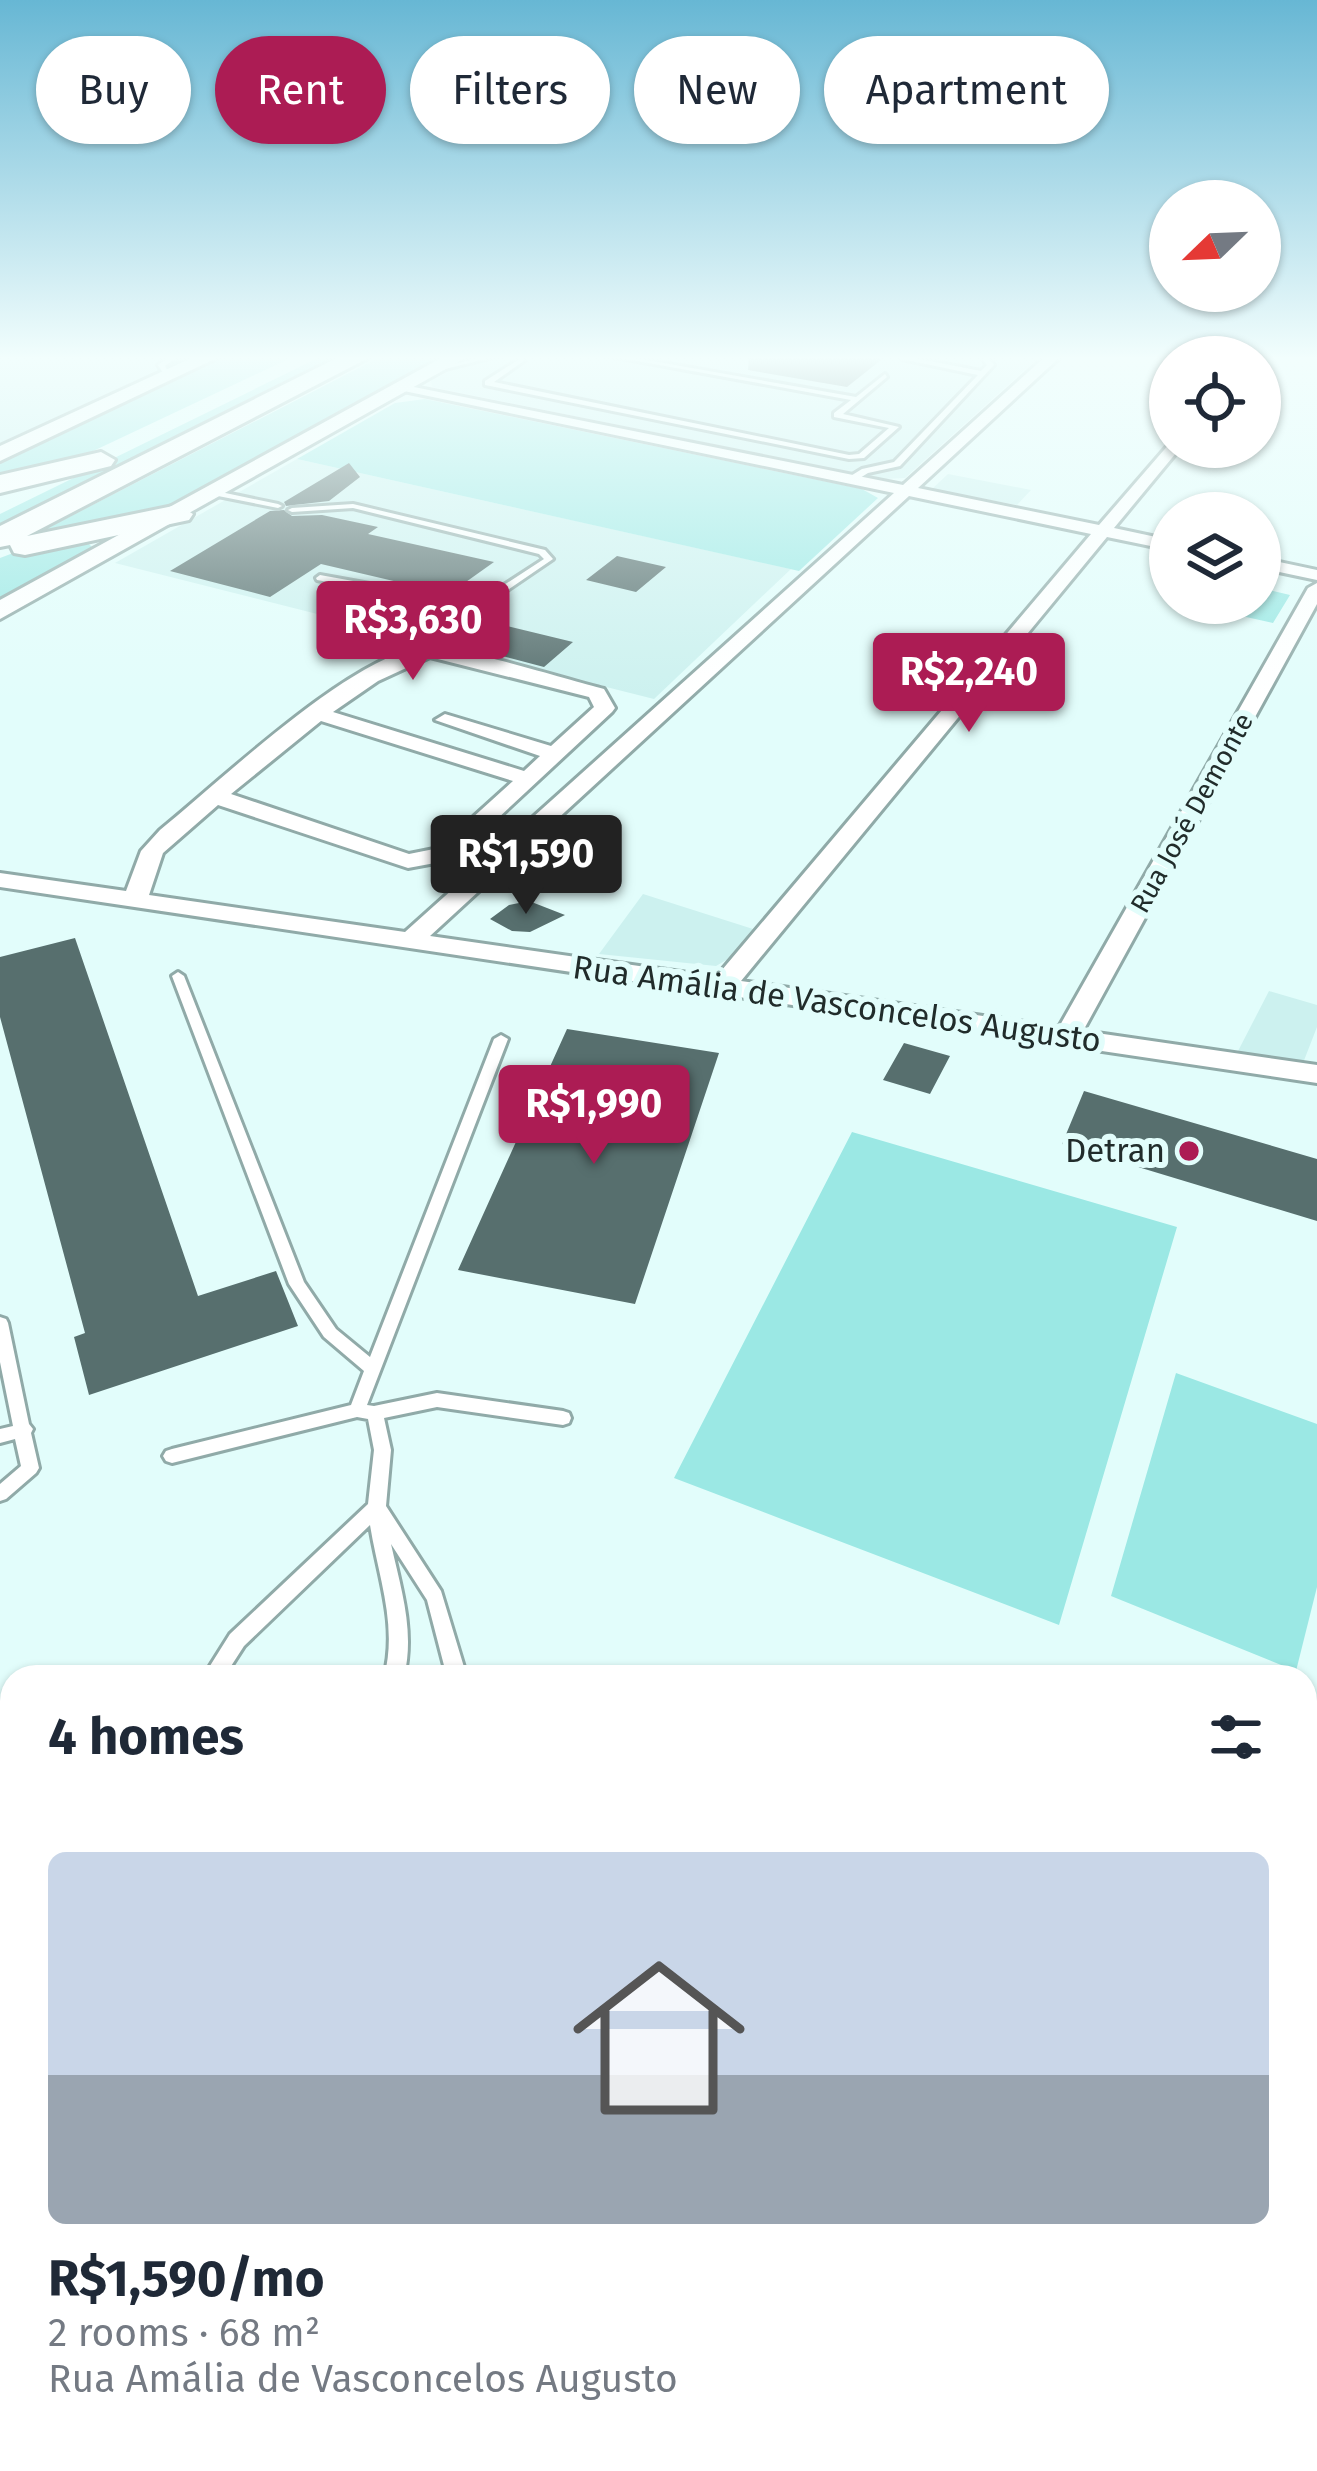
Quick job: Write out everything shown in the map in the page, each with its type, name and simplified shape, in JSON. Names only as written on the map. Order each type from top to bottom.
[{"type":"highway","points":[[0,484],[52,471]]},
{"type":"highway","points":[[0,510],[78,471]]},
{"type":"highway","points":[[0,538],[132,471]]},
{"type":"highway","points":[[0,553],[92,544],[178,514]]},
{"type":"main road","points":[[178,514],[254,471]]},
{"type":"main road","points":[[0,611],[92,544]]},
{"type":"street","points":[[815,471],[1149,541]]},
{"type":"street","points":[[410,941],[927,471]]},
{"type":"street","points":[[722,987],[1153,471]]},
{"type":"street","points":[[1281,567],[1317,575]]},
{"type":"street","name":"Rua José Demonte","points":[[1067,1037],[1317,588]]},
{"type":"street","points":[[135,900],[152,851],[217,797],[319,714],[404,655],[429,651],[597,693],[605,708],[446,854],[427,862],[408,861],[217,797]]},
{"type":"street","points":[[319,714],[528,779]]},
{"type":"street","points":[[445,720],[554,754]]},
{"type":"street","name":"Rua Amália de Vasconcelos Augusto","points":[[0,880],[1317,1074]]},
{"type":"lane","points":[[852,479],[864,471]]},
{"type":"lane","points":[[216,493],[278,506]]},
{"type":"lane","points":[[292,510],[352,506],[542,552],[549,559],[487,600],[469,605],[320,578]]},
{"type":"lane","points":[[178,976],[297,1284],[330,1333],[373,1369]]},
{"type":"lane","points":[[398,1665],[396,1610],[377,1507],[385,1439],[366,1412],[373,1369],[501,1039]]},
{"type":"lane","points":[[0,1323],[30,1468],[0,1494]]},
{"type":"lane","points":[[172,1456],[437,1400],[563,1418]]},
{"type":"lane","points":[[0,1436],[25,1429]]},
{"type":"lane","points":[[221,1665],[237,1640],[377,1507]]},
{"type":"lane","points":[[377,1507],[435,1597],[454,1665]]},
{"type":"shaded area","points":[[0,471],[45,471],[0,482]]},
{"type":"shaded area","points":[[87,471],[115,471],[0,529],[0,514]]},
{"type":"shaded area","points":[[158,471],[234,471],[165,508],[42,531]]},
{"type":"shaded area","points":[[275,471],[352,471],[791,569],[654,699],[115,563]]},
{"type":"shaded area","points":[[352,471],[776,471],[862,489],[878,498],[799,571]]},
{"type":"shaded area","points":[[846,471],[912,471],[905,478]]},
{"type":"shaded area","points":[[948,474],[1031,490],[1017,505],[932,489]]},
{"type":"shaded area","points":[[87,542],[93,548],[87,555],[0,604],[0,558],[29,547]]},
{"type":"shaded area","points":[[643,894],[753,929],[735,955],[716,966],[599,954]]},
{"type":"shaded area","points":[[1269,991],[1317,1005],[1317,1027],[1303,1063],[1237,1053]]},
{"type":"shaded area","points":[[852,1132],[1177,1227],[1059,1625],[674,1478]]},
{"type":"shaded area","points":[[1176,1373],[1317,1424],[1317,1587],[1298,1665],[1281,1665],[1111,1596]]},
{"type":"building","points":[[335,471],[356,471],[360,477],[329,501],[286,506],[284,502]]},
{"type":"building","points":[[284,510],[292,516],[322,515],[378,527],[368,534],[494,562],[449,594],[321,564],[270,597],[170,571],[270,511]]},
{"type":"building","points":[[617,556],[666,567],[636,592],[586,580]]},
{"type":"building","points":[[487,621],[573,642],[544,667],[456,644]]},
{"type":"building","points":[[529,901],[565,915],[530,932],[512,931],[490,919],[509,905]]},
{"type":"building","points":[[75,938],[198,1296],[276,1271],[298,1326],[89,1395],[74,1337],[85,1333],[0,1017],[0,957]]},
{"type":"building","points":[[567,1029],[719,1053],[635,1304],[458,1270]]},
{"type":"building","points":[[904,1043],[950,1056],[930,1094],[883,1080]]},
{"type":"building","name":"Detran","points":[[1084,1091],[1317,1159],[1317,1221],[1062,1144]]},
{"type":"place","name":"Detran","points":[[1189,1151]]}]
